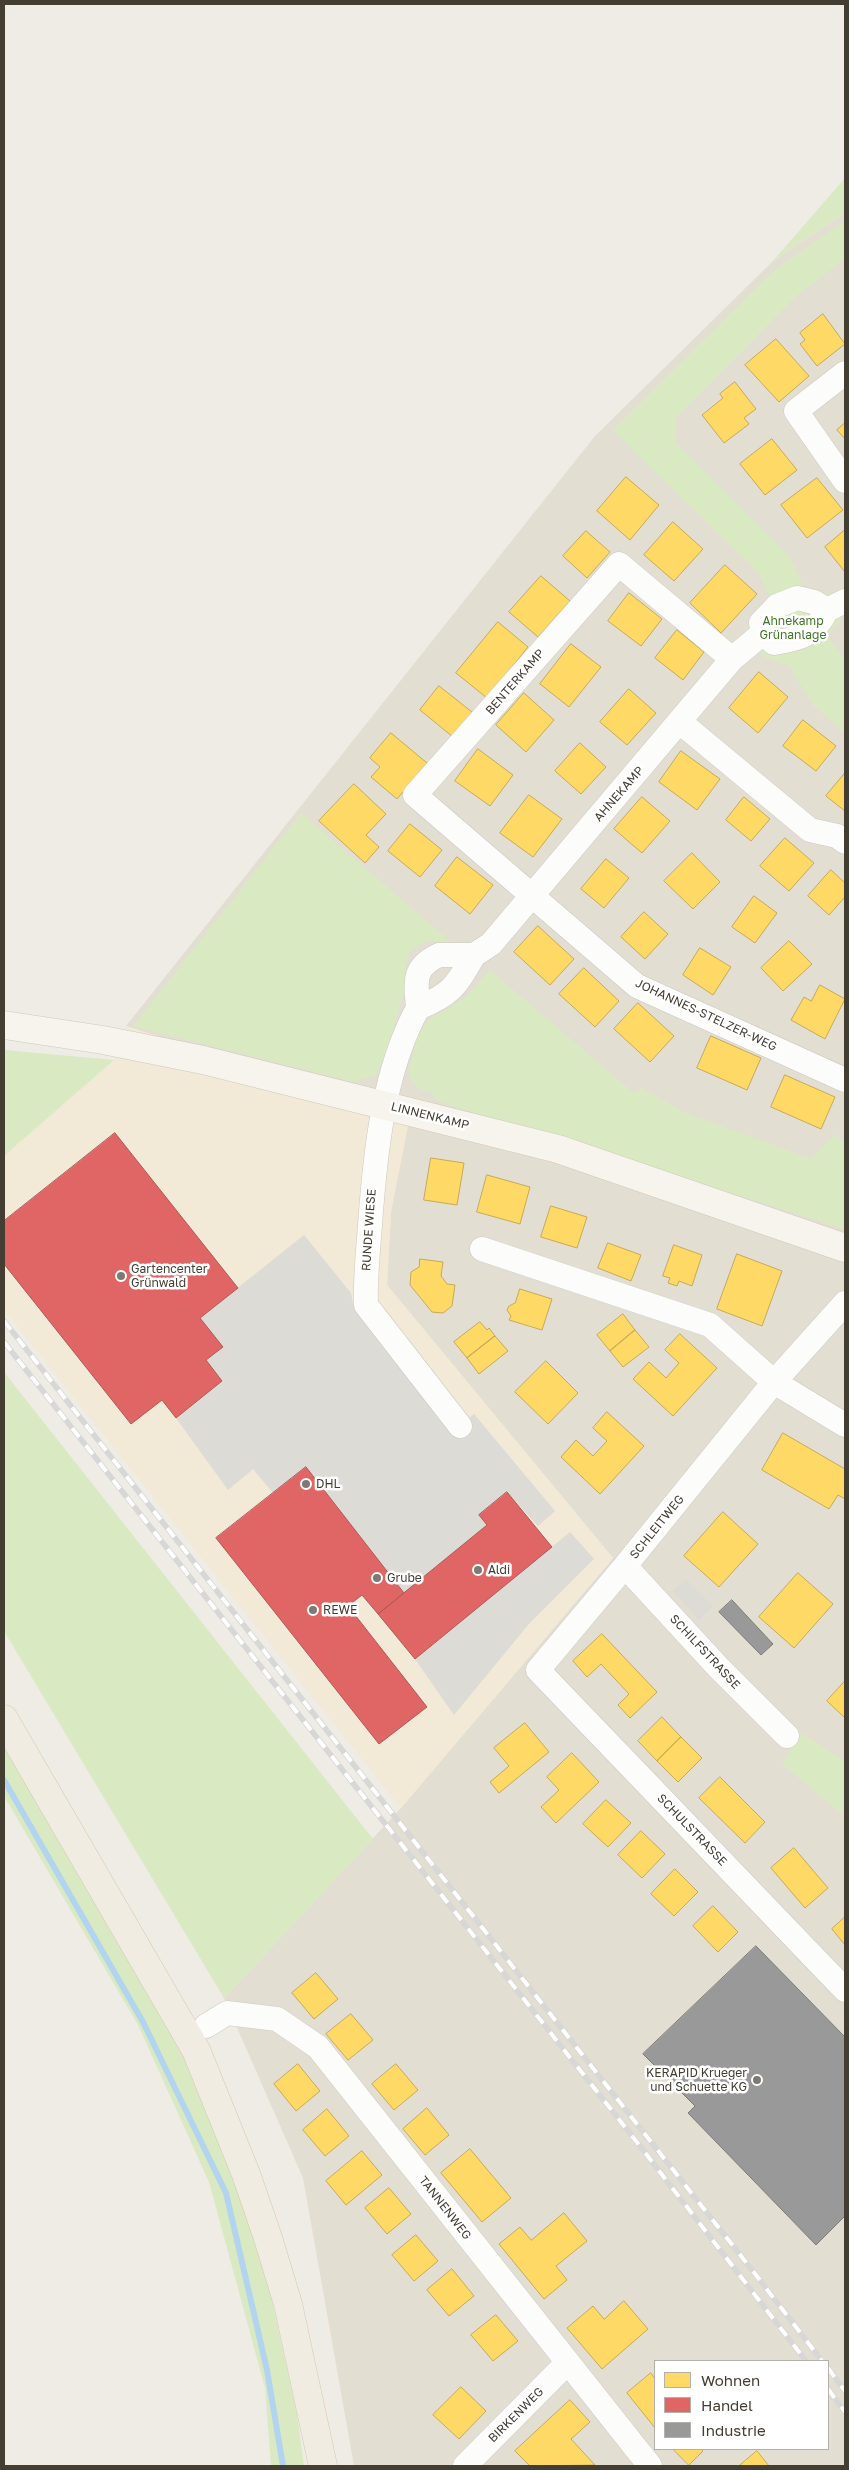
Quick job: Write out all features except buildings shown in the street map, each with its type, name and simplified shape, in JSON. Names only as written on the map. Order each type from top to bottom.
[{"type":"main road","name":"LINNENKAMP","points":[[4,1025],[103,1040],[194,1058],[558,1149],[641,1176],[845,1248]]},
{"type":"main road","points":[[4,1719],[196,2050],[246,2174],[268,2238],[288,2304],[324,2466]]},
{"type":"street","points":[[845,373],[796,411],[845,481]]},
{"type":"street","name":"BENTERKAMP","points":[[531,897],[416,795],[619,564],[732,660]]},
{"type":"street","name":"AHNEKAMP","points":[[797,598],[836,606],[809,635],[774,643],[763,633],[761,623],[777,606],[797,598]]},
{"type":"street","name":"AHNEKAMP","points":[[418,1008],[441,999],[458,982],[474,954],[491,944],[732,660],[763,633]]},
{"type":"street","points":[[680,722],[810,830],[837,836],[845,842]]},
{"type":"street","name":"JOHANNES-STELZER-WEG","points":[[531,897],[637,986],[845,1080]]},
{"type":"street","points":[[418,1008],[416,978],[425,961],[439,955],[474,954]]},
{"type":"street","name":"RUNDE WIESE","points":[[418,1008],[406,1029],[385,1105],[373,1177],[366,1305],[460,1426]]},
{"type":"street","points":[[482,1249],[710,1325],[774,1382],[845,1425]]},
{"type":"street","name":"SCHLEITWEG","points":[[538,1670],[626,1566],[774,1382],[845,1303]]},
{"type":"street","name":"SCHILFSTRASSE","points":[[626,1566],[718,1667],[787,1736]]},
{"type":"street","name":"SCHULSTRASSE","points":[[538,1670],[845,1990]]},
{"type":"street","name":"TANNENWEG","points":[[206,2026],[227,2013],[277,2019],[318,2047],[650,2466]]},
{"type":"street","name":"BIRKENWEG","points":[[465,2466],[568,2363]]},
{"type":"shaded area","points":[[845,212],[845,2466],[354,2466],[303,2178],[224,1998],[401,1808],[613,1558],[387,1285],[391,1213],[185,1045],[126,1026],[595,436],[772,262]]},
{"type":"shaded area","points":[[126,1026],[185,1045],[413,1101],[391,1213],[387,1285],[613,1558],[401,1808],[4,1310],[4,1156],[114,1060]]},
{"type":"shaded area","points":[[304,1235],[351,1293],[353,1304],[453,1431],[474,1414],[555,1511],[538,1526],[507,1492],[479,1515],[487,1525],[404,1593],[306,1468],[273,1493],[253,1469],[228,1490],[176,1418],[222,1381],[206,1360],[223,1347],[200,1318]]},
{"type":"shaded area","points":[[570,1532],[594,1559],[528,1625],[454,1715],[415,1659]]},
{"type":"shaded area","points":[[686,1579],[713,1606],[699,1620],[673,1591]]},
{"type":"green space","points":[[845,178],[845,212],[772,262]]},
{"type":"green space","name":"Ahnekamp Grünanlage","points":[[845,221],[845,259],[795,297],[675,419],[676,443],[790,557],[804,588],[830,593],[840,620],[827,636],[845,660],[845,733],[814,706],[789,666],[762,656],[747,626],[771,600],[759,574],[613,430],[774,270]]},
{"type":"green space","points":[[301,813],[451,942],[427,941],[411,951],[405,961],[406,982],[387,1056],[375,1075],[354,1082],[133,1026]]},
{"type":"green space","points":[[490,970],[635,1094],[641,1087],[683,1112],[811,1159],[835,1134],[845,1143],[845,1229],[434,1100],[432,1092],[419,1089],[411,1079],[409,1068],[418,1035],[428,1020],[466,997]]},
{"type":"green space","points":[[4,1050],[114,1060],[4,1156]]},
{"type":"green space","points":[[4,1372],[373,1839],[224,1998],[4,1631]]},
{"type":"green space","points":[[802,1733],[845,1762],[845,1817],[782,1764]]},
{"type":"green space","points":[[4,1736],[192,2069],[223,2137],[268,2282],[297,2414],[304,2466],[271,2466],[265,2388],[209,2182],[138,2025],[4,1796]]},
{"type":"waterway","points":[[4,1780],[143,2022],[226,2193],[267,2370],[283,2466]]},
{"type":"railway","points":[[4,1321],[821,2360]]},
{"type":"railway","points":[[4,1342],[629,2132],[805,2360]]},
{"type":"railway","points":[[829,2369],[845,2391]]},
{"type":"railway","points":[[829,2390],[845,2412]]},
{"type":"place","name":"Gartencenter Grünwald","points":[[121,1276]]},
{"type":"place","name":"DHL","points":[[306,1484]]},
{"type":"place","name":"Aldi","points":[[478,1570]]},
{"type":"place","name":"Grube","points":[[377,1578]]},
{"type":"place","name":"REWE","points":[[313,1610]]},
{"type":"place","name":"KERAPID Krueger und Schuette KG","points":[[757,2080]]}]
